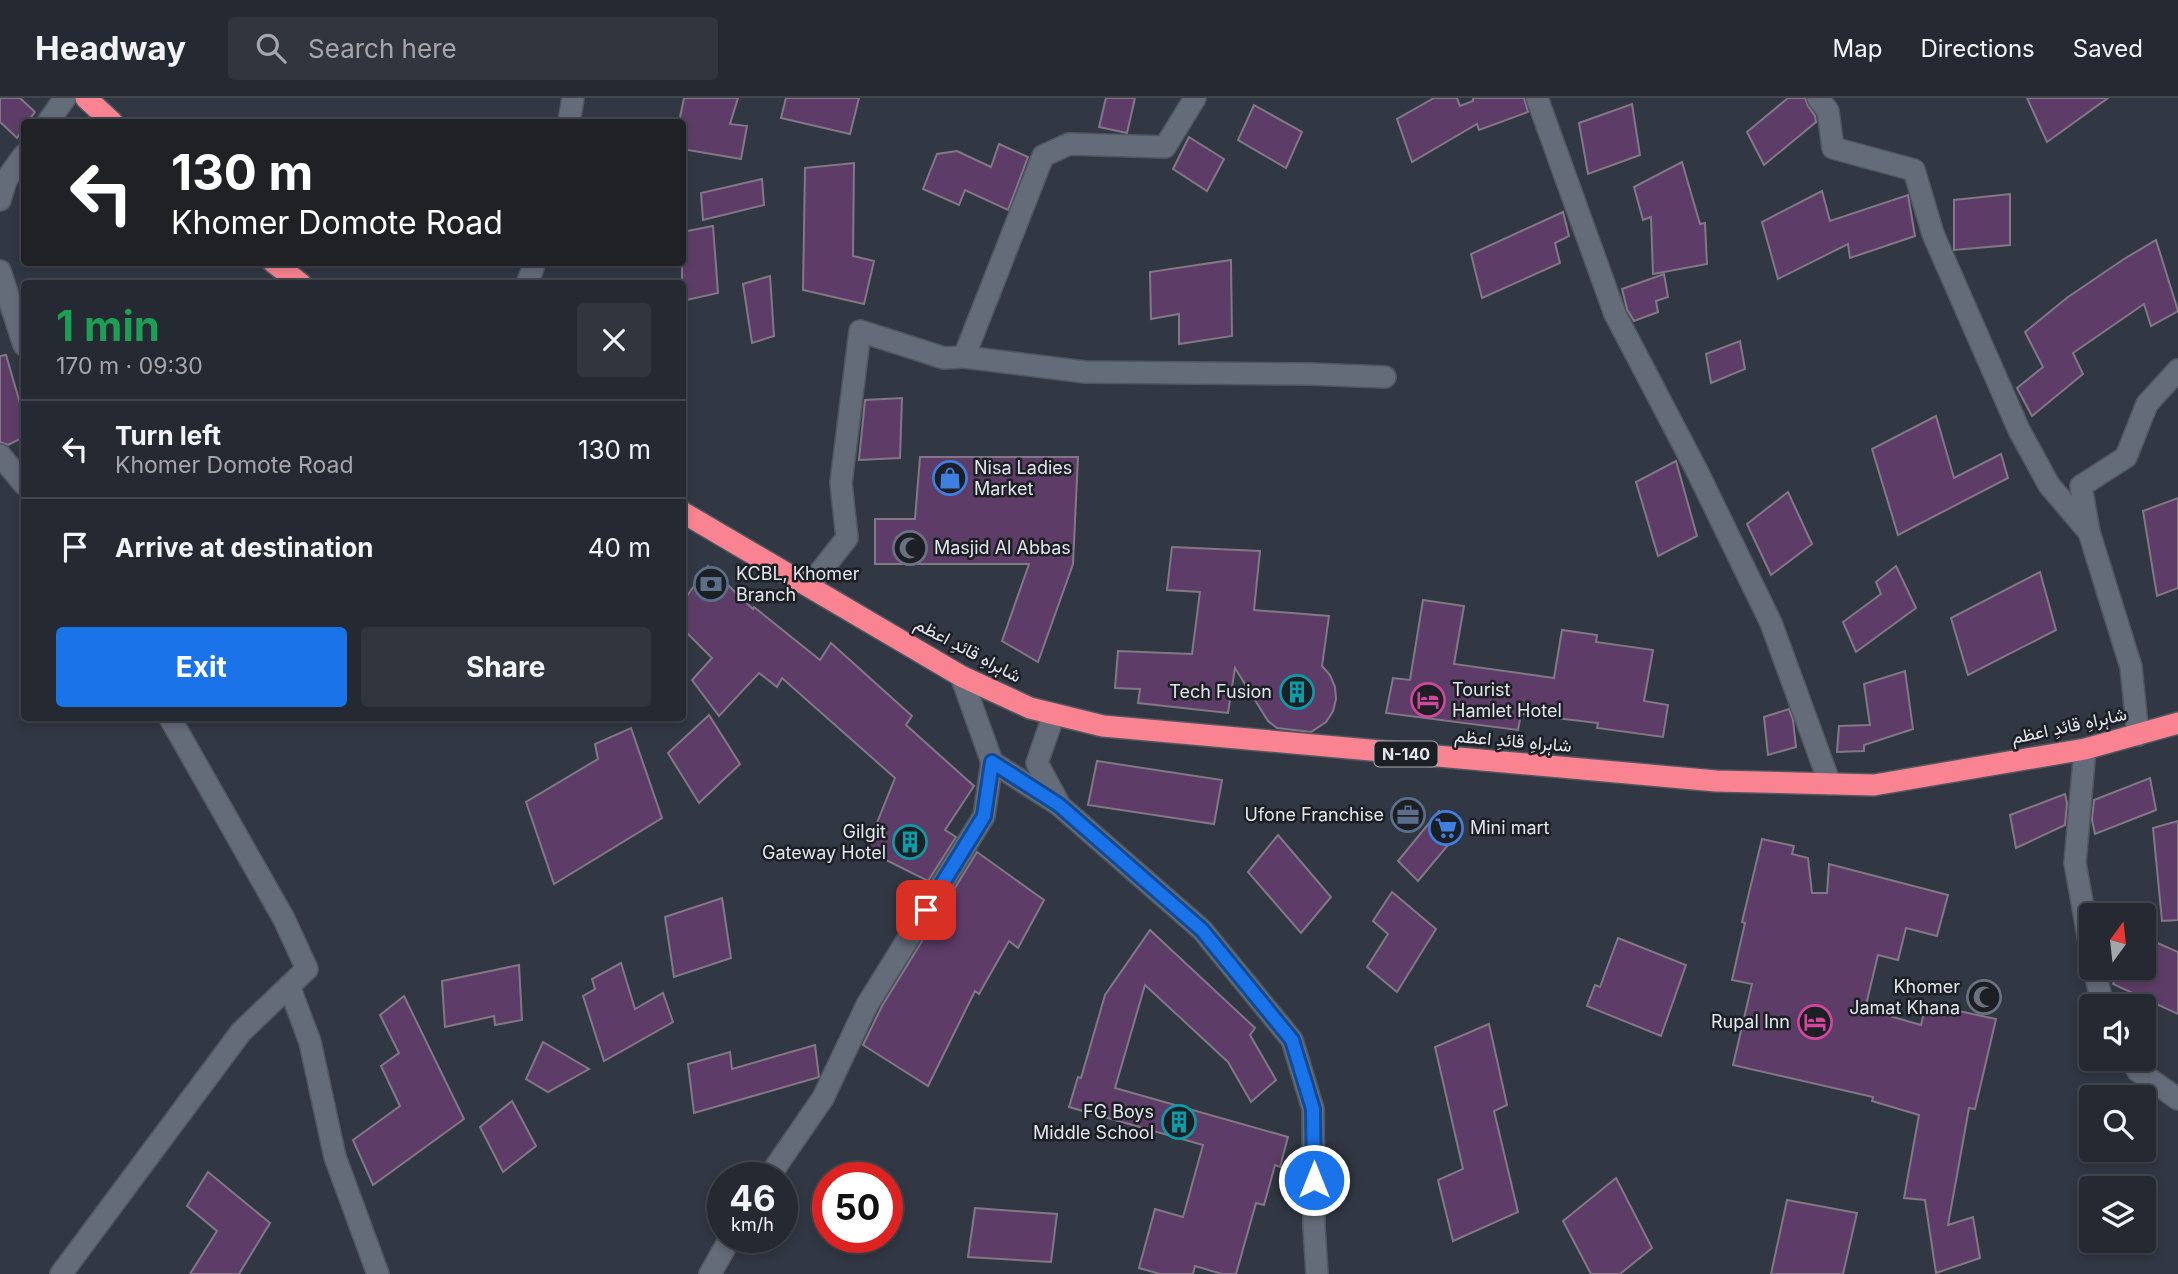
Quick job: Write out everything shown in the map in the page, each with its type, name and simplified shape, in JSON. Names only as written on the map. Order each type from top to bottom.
[{"type":"highway","points":[[86,98],[109,119]]},
{"type":"highway","points":[[278,266],[296,280]]},
{"type":"highway","name":"شاہراہِ قائدِ اعظم","points":[[686,514],[961,676],[1030,708],[1103,726],[1716,781],[1874,785],[2085,749],[2178,723]]},
{"type":"street","points":[[50,119],[65,98]]},
{"type":"street","points":[[570,119],[573,98]]},
{"type":"street","points":[[964,357],[1043,156],[1069,145],[1165,147],[1195,98]]},
{"type":"street","points":[[1537,98],[1615,314],[1696,469],[1771,622],[1830,784]]},
{"type":"street","points":[[1818,98],[1828,111],[1833,148],[1914,170],[1933,234],[2019,430],[2049,485],[2089,532]]},
{"type":"street","points":[[0,200],[6,180],[21,159]]},
{"type":"street","points":[[0,271],[21,336]]},
{"type":"street","points":[[809,586],[847,538],[841,483],[860,331],[944,358],[964,357],[1085,373],[1385,377]]},
{"type":"street","points":[[2138,735],[2131,667],[2089,532],[2081,486],[2126,457],[2147,404],[2178,370]]},
{"type":"street","points":[[0,455],[21,480]]},
{"type":"street","points":[[779,1162],[823,1098],[867,1004],[984,816],[992,762],[961,676]]},
{"type":"street","points":[[1054,714],[1037,763],[1059,805]]},
{"type":"street","points":[[61,1274],[241,1032],[307,969],[290,931],[172,721]]},
{"type":"street","points":[[2082,903],[2075,863],[2085,749]]},
{"type":"street","points":[[992,762],[1059,805],[1202,930],[1292,1040],[1313,1109],[1317,1274]]},
{"type":"street","points":[[289,986],[310,1042],[335,1157],[378,1274]]},
{"type":"street","points":[[2139,1071],[2178,1099]]},
{"type":"street","points":[[710,1274],[722,1253]]},
{"type":"building","points":[[0,98],[20,98],[35,112],[29,119],[21,119],[21,132],[17,138],[0,122]]},
{"type":"building","points":[[684,98],[738,98],[730,124],[747,126],[741,159],[686,150],[686,119],[680,119]]},
{"type":"building","points":[[786,98],[859,98],[850,134],[781,118]]},
{"type":"building","points":[[1106,98],[1135,98],[1127,133],[1099,127]]},
{"type":"building","points":[[1434,98],[1457,98],[1460,106],[1473,101],[1473,98],[1524,98],[1528,112],[1479,130],[1477,124],[1412,162],[1397,119]]},
{"type":"building","points":[[1788,98],[1805,98],[1816,122],[1764,165],[1747,132]]},
{"type":"building","points":[[2027,98],[2108,98],[2047,142]]},
{"type":"building","points":[[1632,104],[1640,155],[1588,174],[1579,123]]},
{"type":"building","points":[[1254,105],[1302,132],[1286,168],[1238,140]]},
{"type":"building","points":[[1189,137],[1224,159],[1207,191],[1173,169]]},
{"type":"building","points":[[999,144],[1028,157],[1008,210],[965,190],[959,205],[923,189],[937,154],[957,151],[991,167]]},
{"type":"building","points":[[1682,162],[1700,224],[1705,223],[1707,264],[1653,274],[1651,217],[1643,220],[1634,187]]},
{"type":"building","points":[[854,163],[853,256],[874,261],[864,304],[803,290],[805,168]]},
{"type":"building","points":[[762,179],[764,205],[703,220],[701,193]]},
{"type":"building","points":[[1822,191],[1830,221],[1908,195],[1915,236],[1850,258],[1848,244],[1778,279],[1762,222]]},
{"type":"building","points":[[2010,194],[2010,245],[1954,250],[1954,200]]},
{"type":"building","points":[[1563,212],[1569,236],[1555,243],[1560,263],[1482,298],[1471,254]]},
{"type":"building","points":[[713,226],[718,293],[686,300],[686,280],[682,280],[682,266],[686,266],[686,231]]},
{"type":"building","points":[[2156,240],[2178,311],[2151,326],[2144,304],[2073,353],[2083,374],[2032,416],[2017,388],[2043,367],[2025,332],[2068,297]]},
{"type":"building","points":[[1231,260],[1232,336],[1179,344],[1179,314],[1151,319],[1150,272]]},
{"type":"building","points":[[1664,274],[1668,297],[1656,301],[1658,312],[1634,321],[1627,309],[1622,289]]},
{"type":"building","points":[[770,276],[774,336],[752,343],[743,284]]},
{"type":"building","points":[[1740,341],[1745,369],[1711,383],[1706,354]]},
{"type":"building","points":[[6,355],[21,407],[21,438],[8,445],[0,442],[0,356]]},
{"type":"building","points":[[902,398],[900,458],[859,460],[865,400]]},
{"type":"building","points":[[1936,416],[1954,478],[2001,454],[2008,478],[1898,535],[1872,449]]},
{"type":"building","points":[[920,457],[1078,457],[1073,564],[1038,662],[1002,641],[1029,564],[875,564],[875,519],[915,519]]},
{"type":"building","points":[[1676,461],[1697,536],[1658,556],[1636,482]]},
{"type":"building","points":[[1788,492],[1812,544],[1771,575],[1747,524]]},
{"type":"building","points":[[2178,498],[2178,588],[2157,596],[2143,511]]},
{"type":"building","points":[[1172,547],[1260,551],[1254,610],[1329,616],[1322,666],[1330,675],[1336,699],[1326,722],[1311,732],[1277,728],[1268,721],[1235,668],[1228,713],[1138,703],[1140,689],[1115,688],[1118,651],[1192,654],[1200,592],[1167,590]]},
{"type":"building","points":[[708,566],[753,609],[754,607],[820,660],[831,643],[912,716],[906,725],[974,786],[945,830],[956,837],[928,881],[866,850],[895,778],[782,678],[777,687],[759,673],[719,716],[692,680],[712,658],[686,632],[686,597]]},
{"type":"building","points":[[1896,566],[1916,608],[1856,652],[1843,622],[1881,594],[1876,582]]},
{"type":"building","points":[[2040,572],[2056,630],[1968,675],[1951,618]]},
{"type":"building","points":[[1423,600],[1464,606],[1454,664],[1554,678],[1562,630],[1597,635],[1596,642],[1653,650],[1644,701],[1668,705],[1663,737],[1597,728],[1598,723],[1521,714],[1518,730],[1386,713],[1393,678],[1410,680]]},
{"type":"building","points":[[1905,671],[1913,729],[1864,745],[1864,751],[1837,752],[1839,726],[1870,725],[1864,684]]},
{"type":"building","points":[[1789,709],[1796,747],[1768,755],[1764,717]]},
{"type":"building","points":[[709,715],[740,764],[699,803],[668,753]]},
{"type":"building","points":[[631,728],[662,818],[554,884],[526,802],[598,759],[595,744]]},
{"type":"building","points":[[1097,761],[1222,780],[1214,824],[1088,805]]},
{"type":"building","points":[[2150,778],[2156,810],[2095,834],[2092,820],[2094,800]]},
{"type":"building","points":[[2065,794],[2065,825],[2016,848],[2010,815]]},
{"type":"building","points":[[1439,811],[1458,833],[1418,881],[1398,861]]},
{"type":"building","points":[[2178,821],[2178,920],[2162,921],[2153,828]]},
{"type":"building","points":[[1278,835],[1331,897],[1301,933],[1248,872]]},
{"type":"building","points":[[1762,839],[1794,846],[1792,854],[1808,858],[1812,893],[1827,893],[1829,864],[1948,895],[1937,936],[1906,928],[1898,960],[1878,955],[1865,1009],[1921,1025],[1926,1004],[1996,1019],[1975,1109],[1969,1108],[1948,1225],[1973,1217],[1980,1258],[1936,1273],[1925,1200],[1904,1198],[1919,1115],[1872,1101],[1873,1097],[1733,1065],[1752,984],[1732,980],[1745,923],[1742,922]]},
{"type":"building","points":[[977,852],[1044,900],[1018,948],[1009,941],[979,994],[975,991],[928,1086],[863,1045],[882,1006]]},
{"type":"building","points":[[1392,892],[1436,929],[1397,992],[1367,967],[1388,934],[1373,921]]},
{"type":"building","points":[[722,898],[731,958],[674,977],[665,917]]},
{"type":"building","points":[[1150,930],[1255,1028],[1250,1035],[1276,1080],[1251,1102],[1228,1062],[1145,985],[1115,1088],[1288,1137],[1280,1167],[1275,1165],[1264,1205],[1256,1203],[1236,1274],[1222,1274],[1195,1266],[1193,1274],[1160,1274],[1139,1268],[1155,1209],[1183,1217],[1203,1145],[1069,1107],[1078,1077],[1081,1078],[1105,995]]},
{"type":"building","points":[[1618,938],[1686,965],[1661,1036],[1587,1006],[1595,985],[1600,987]]},
{"type":"building","points":[[2156,942],[2178,952],[2178,1014],[2156,1004],[2156,994],[2135,994],[2113,984],[2114,980],[2156,980]]},
{"type":"building","points":[[621,963],[635,1009],[663,993],[673,1022],[604,1061],[583,996],[595,989],[592,979]]},
{"type":"building","points":[[519,965],[522,1020],[495,1025],[494,1016],[445,1027],[442,981]]},
{"type":"building","points":[[404,996],[464,1119],[373,1185],[353,1140],[400,1106],[381,1066],[399,1053],[380,1015]]},
{"type":"building","points":[[1489,1024],[1507,1105],[1494,1111],[1518,1212],[1453,1241],[1438,1180],[1463,1169],[1435,1047]]},
{"type":"building","points":[[543,1042],[589,1069],[548,1092],[526,1079]]},
{"type":"building","points":[[815,1045],[819,1077],[694,1113],[688,1064],[730,1052],[732,1069]]},
{"type":"building","points":[[512,1101],[536,1146],[503,1172],[480,1127]]},
{"type":"building","points":[[208,1172],[270,1223],[239,1274],[190,1274],[217,1231],[187,1206]]},
{"type":"building","points":[[1616,1178],[1652,1248],[1620,1274],[1591,1274],[1563,1221]]},
{"type":"building","points":[[1787,1200],[1857,1213],[1843,1274],[1771,1274]]},
{"type":"building","points":[[975,1208],[1057,1214],[1051,1262],[968,1257]]},
{"type":"place","name":"Nisa Ladies Market","points":[[950,478]]},
{"type":"place","name":"Masjid Al Abbas","points":[[910,548]]},
{"type":"place","name":"KCBL, Khomer Branch","points":[[711,584]]},
{"type":"place","name":"Tech Fusion","points":[[1297,692]]},
{"type":"place","name":"Tourist Hamlet Hotel","points":[[1428,700]]},
{"type":"place","name":"Ufone Franchise","points":[[1408,815]]},
{"type":"place","name":"Mini mart","points":[[1446,828]]},
{"type":"place","name":"Gilgit Gateway Hotel","points":[[910,842]]},
{"type":"place","name":"Khomer Jamat Khana","points":[[1984,997]]},
{"type":"place","name":"Rupal Inn","points":[[1815,1022]]},
{"type":"place","name":"FG Boys Middle School","points":[[1179,1122]]},
{"type":"route","points":[[926,910],[984,816],[992,762],[1059,805],[1202,930],[1292,1040],[1313,1109],[1314,1180]]}]
